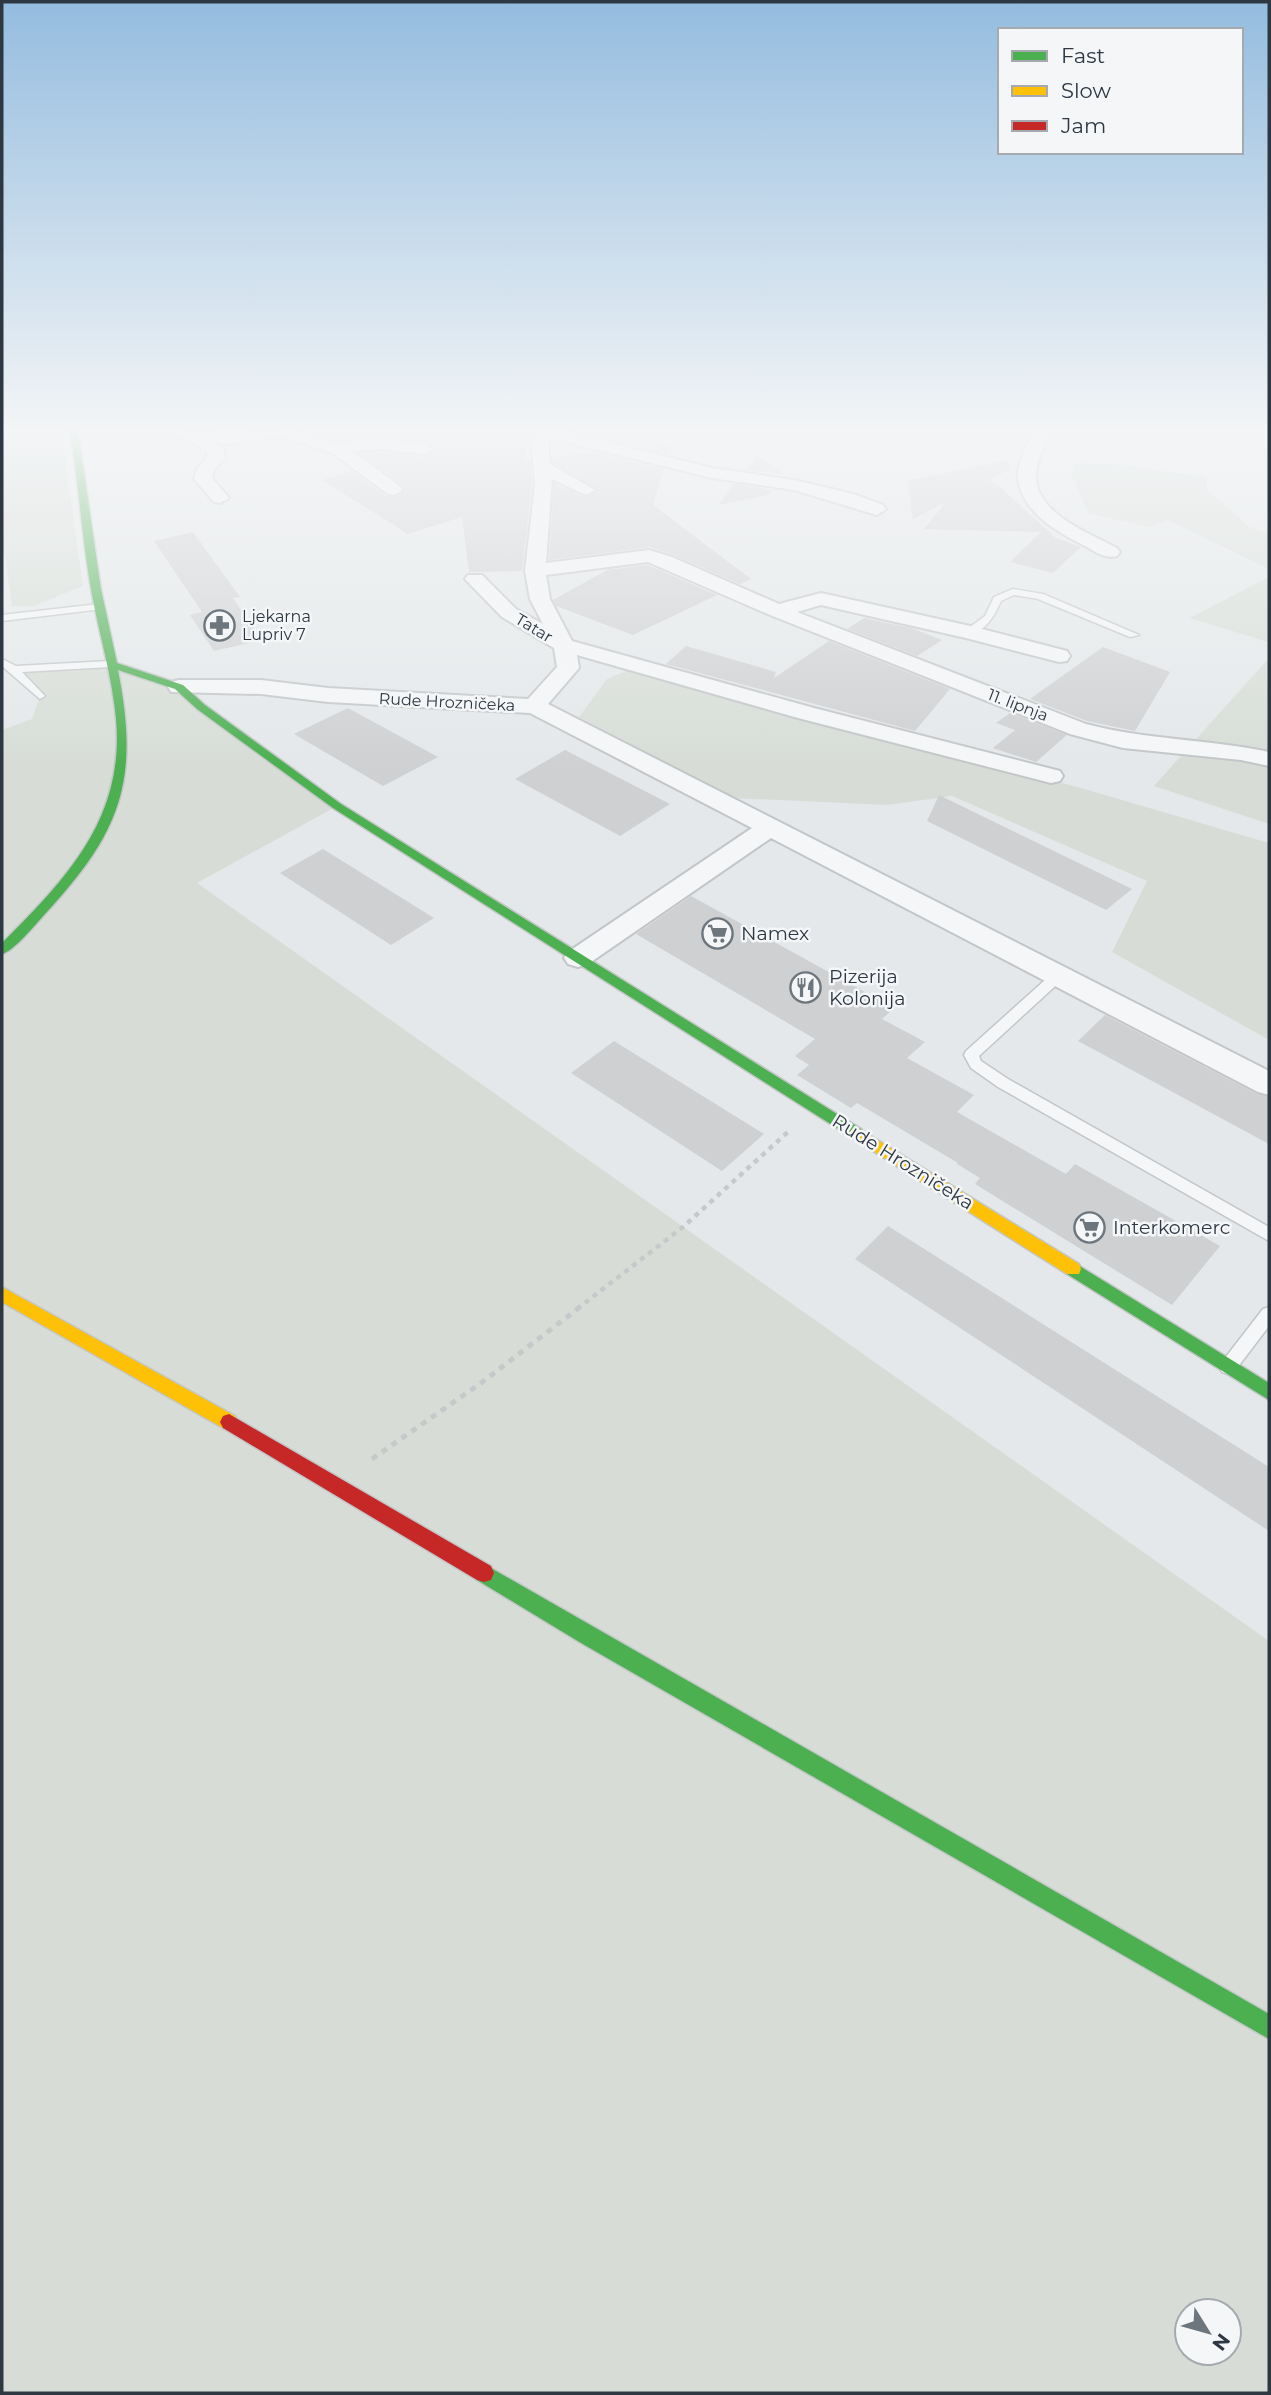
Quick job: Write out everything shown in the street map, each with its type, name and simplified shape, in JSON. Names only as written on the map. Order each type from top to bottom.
[{"type":"street","points":[[2,950],[45,907],[80,865],[115,795],[121,773],[121,744],[90,543]]},
{"type":"street","name":"Tatar","points":[[535,706],[542,693],[557,682],[568,668],[564,645],[540,598],[535,571],[538,543]]},
{"type":"street","points":[[1094,543],[1110,552]]},
{"type":"street","name":"11. lipnja","points":[[535,571],[649,556],[685,568],[777,611],[1078,729],[1123,741],[1241,753],[1269,759]]},
{"type":"street","name":"Tatar","points":[[475,579],[509,613],[564,645]]},
{"type":"street","points":[[777,611],[821,599],[971,632],[1059,656]]},
{"type":"street","points":[[564,645],[795,710],[1051,776]]},
{"type":"street","name":"Rude Hrozničeka","points":[[110,664],[179,687],[261,687],[328,695],[535,706],[1269,1084]]},
{"type":"street","name":"Rude Hrozničeka","points":[[179,687],[201,707],[337,806],[1269,1392]]},
{"type":"street","points":[[578,958],[771,827]]},
{"type":"street","points":[[2,1294],[336,1484],[588,1636],[1269,2026]]},
{"type":"lane","points":[[971,632],[989,617],[998,599],[1013,592],[1040,596],[1134,635]]},
{"type":"lane","points":[[2,618],[99,607]]},
{"type":"lane","points":[[2,662],[14,668],[40,695]]},
{"type":"lane","points":[[14,668],[110,664]]},
{"type":"lane","points":[[1059,975],[971,1055],[976,1064],[1003,1083],[1269,1235]]},
{"type":"lane","points":[[1228,1367],[1269,1314]]},
{"type":"path","points":[[336,1484],[481,1383],[683,1227],[815,1107]]},
{"type":"shaded area","points":[[2,543],[77,543],[83,586],[33,606],[12,606],[5,555]]},
{"type":"shaded area","points":[[1215,543],[1269,543],[1269,569]]},
{"type":"shaded area","points":[[1269,577],[1269,642],[1189,618]]},
{"type":"shaded area","points":[[1269,658],[1269,824],[1154,786]]},
{"type":"shaded area","points":[[110,664],[179,687],[337,806],[197,883],[1269,1641],[1269,2393],[2,2393],[2,730],[32,719],[40,696],[14,669]]},
{"type":"shaded area","points":[[629,670],[1081,788],[1269,843],[1269,1040],[1112,952],[1147,881],[952,796],[887,805],[732,798],[579,717],[607,679]]},
{"type":"building","points":[[155,543],[201,543],[240,597],[233,598],[262,640],[214,651],[190,615],[202,612]]},
{"type":"building","points":[[465,543],[525,543],[522,571],[469,572]]},
{"type":"building","points":[[550,543],[703,543],[751,579],[740,584],[650,547],[549,560]]},
{"type":"building","points":[[1030,543],[1069,543],[1081,547],[1053,573],[1010,562]]},
{"type":"building","points":[[648,565],[717,595],[633,635],[556,606],[553,600],[607,570]]},
{"type":"building","points":[[864,618],[911,628],[942,640],[917,656],[847,629]]},
{"type":"building","points":[[829,641],[950,689],[915,731],[666,664],[686,646],[776,672],[774,678]]},
{"type":"building","points":[[1103,647],[1170,672],[1135,731],[1087,721],[1030,699]]},
{"type":"building","points":[[348,708],[438,757],[383,786],[294,734]]},
{"type":"building","points":[[1010,713],[1067,735],[1036,762],[993,748],[1015,730],[996,723]]},
{"type":"building","points":[[565,750],[670,804],[620,836],[515,779]]},
{"type":"building","points":[[939,795],[1132,889],[1106,910],[927,821]]},
{"type":"building","points":[[323,849],[434,918],[391,945],[280,873]]},
{"type":"building","points":[[691,896],[894,1008],[882,1019],[925,1042],[907,1058],[974,1095],[957,1112],[1066,1174],[1075,1164],[1220,1246],[1172,1305],[975,1184],[980,1178],[958,1163],[857,1103],[851,1108],[797,1075],[809,1065],[795,1056],[815,1039],[636,934]]},
{"type":"building","points":[[1105,1015],[1257,1094],[1269,1097],[1269,1144],[1078,1041]]},
{"type":"building","points":[[614,1041],[764,1134],[722,1171],[571,1073]]},
{"type":"building","points":[[888,1226],[1269,1467],[1269,1531],[855,1259]]},
{"type":"traffic: fast","points":[[2,950],[52,899],[96,841],[115,798],[121,773],[118,694],[96,589],[90,543]]},
{"type":"traffic: fast","points":[[110,664],[179,687],[201,707],[337,806],[856,1133]]},
{"type":"traffic: fast","points":[[1073,1269],[1269,1392]]},
{"type":"traffic: fast","points":[[484,1573],[588,1636],[1269,2027]]},
{"type":"traffic: slow","points":[[856,1133],[1073,1269]]},
{"type":"traffic: slow","points":[[2,1294],[229,1422]]},
{"type":"traffic: jam","points":[[229,1422],[484,1573]]},
{"type":"place","name":"Ljekarna Lupriv 7","points":[[219,625]]},
{"type":"place","name":"Namex","points":[[718,933]]},
{"type":"place","name":"Pizerija Kolonija","points":[[806,987]]},
{"type":"place","name":"Interkomerc","points":[[1090,1227]]}]
